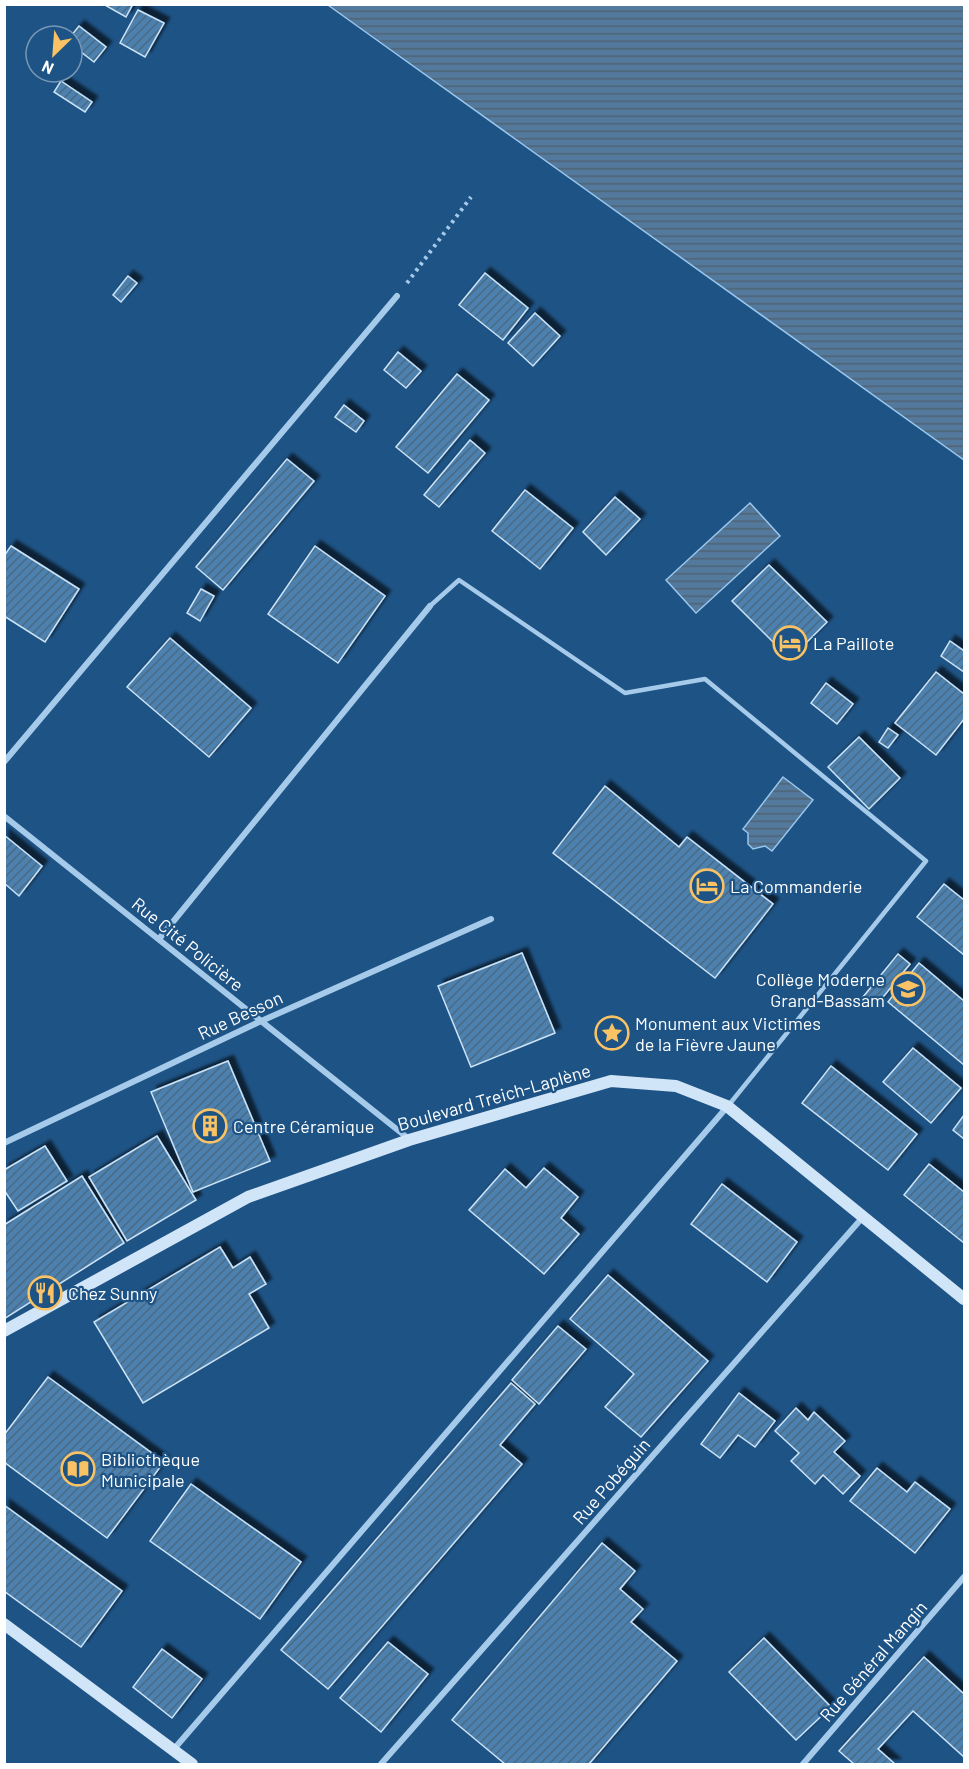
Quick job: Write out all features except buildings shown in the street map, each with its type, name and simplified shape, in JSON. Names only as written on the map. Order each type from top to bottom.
[{"type":"street","points":[[4,762],[397,296]]},
{"type":"street","points":[[159,939],[430,606]]},
{"type":"street","name":"Rue Cité Policière","points":[[4,816],[409,1140]]},
{"type":"street","name":"Rue Besson","points":[[4,1143],[259,1022],[491,919]]},
{"type":"street","name":"Boulevard Treich-Laplène","points":[[4,1331],[248,1197],[409,1140],[611,1081],[676,1086],[727,1106],[964,1299]]},
{"type":"street","points":[[174,1749],[727,1106]]},
{"type":"street","name":"Rue Pobéguin","points":[[381,1764],[863,1217]]},
{"type":"street","name":"Rue Général Mangin","points":[[803,1764],[964,1577]]},
{"type":"street","points":[[4,1624],[192,1764]]},
{"type":"lane","points":[[430,606],[459,580],[625,693],[705,679],[926,861],[727,1106]]},
{"type":"path","points":[[397,296],[471,197]]},
{"type":"water","points":[[328,5],[964,5],[964,460],[360,28]]},
{"type":"water","points":[[750,503],[780,536],[696,613],[666,580]]},
{"type":"water","points":[[783,777],[813,800],[772,851],[765,846],[753,849],[748,844],[748,833],[743,829]]},
{"type":"place","name":"La Paillote","points":[[790,643]]},
{"type":"place","name":"La Commanderie","points":[[707,886]]},
{"type":"place","name":"Collège Moderne Grand-Bassam","points":[[908,989]]},
{"type":"place","name":"Monument aux Victimes de la Fièvre Jaune","points":[[612,1033]]},
{"type":"place","name":"Centre Céramique","points":[[210,1126]]},
{"type":"place","name":"Chez Sunny","points":[[45,1293]]},
{"type":"place","name":"Bibliothèque Municipale","points":[[78,1469]]}]
